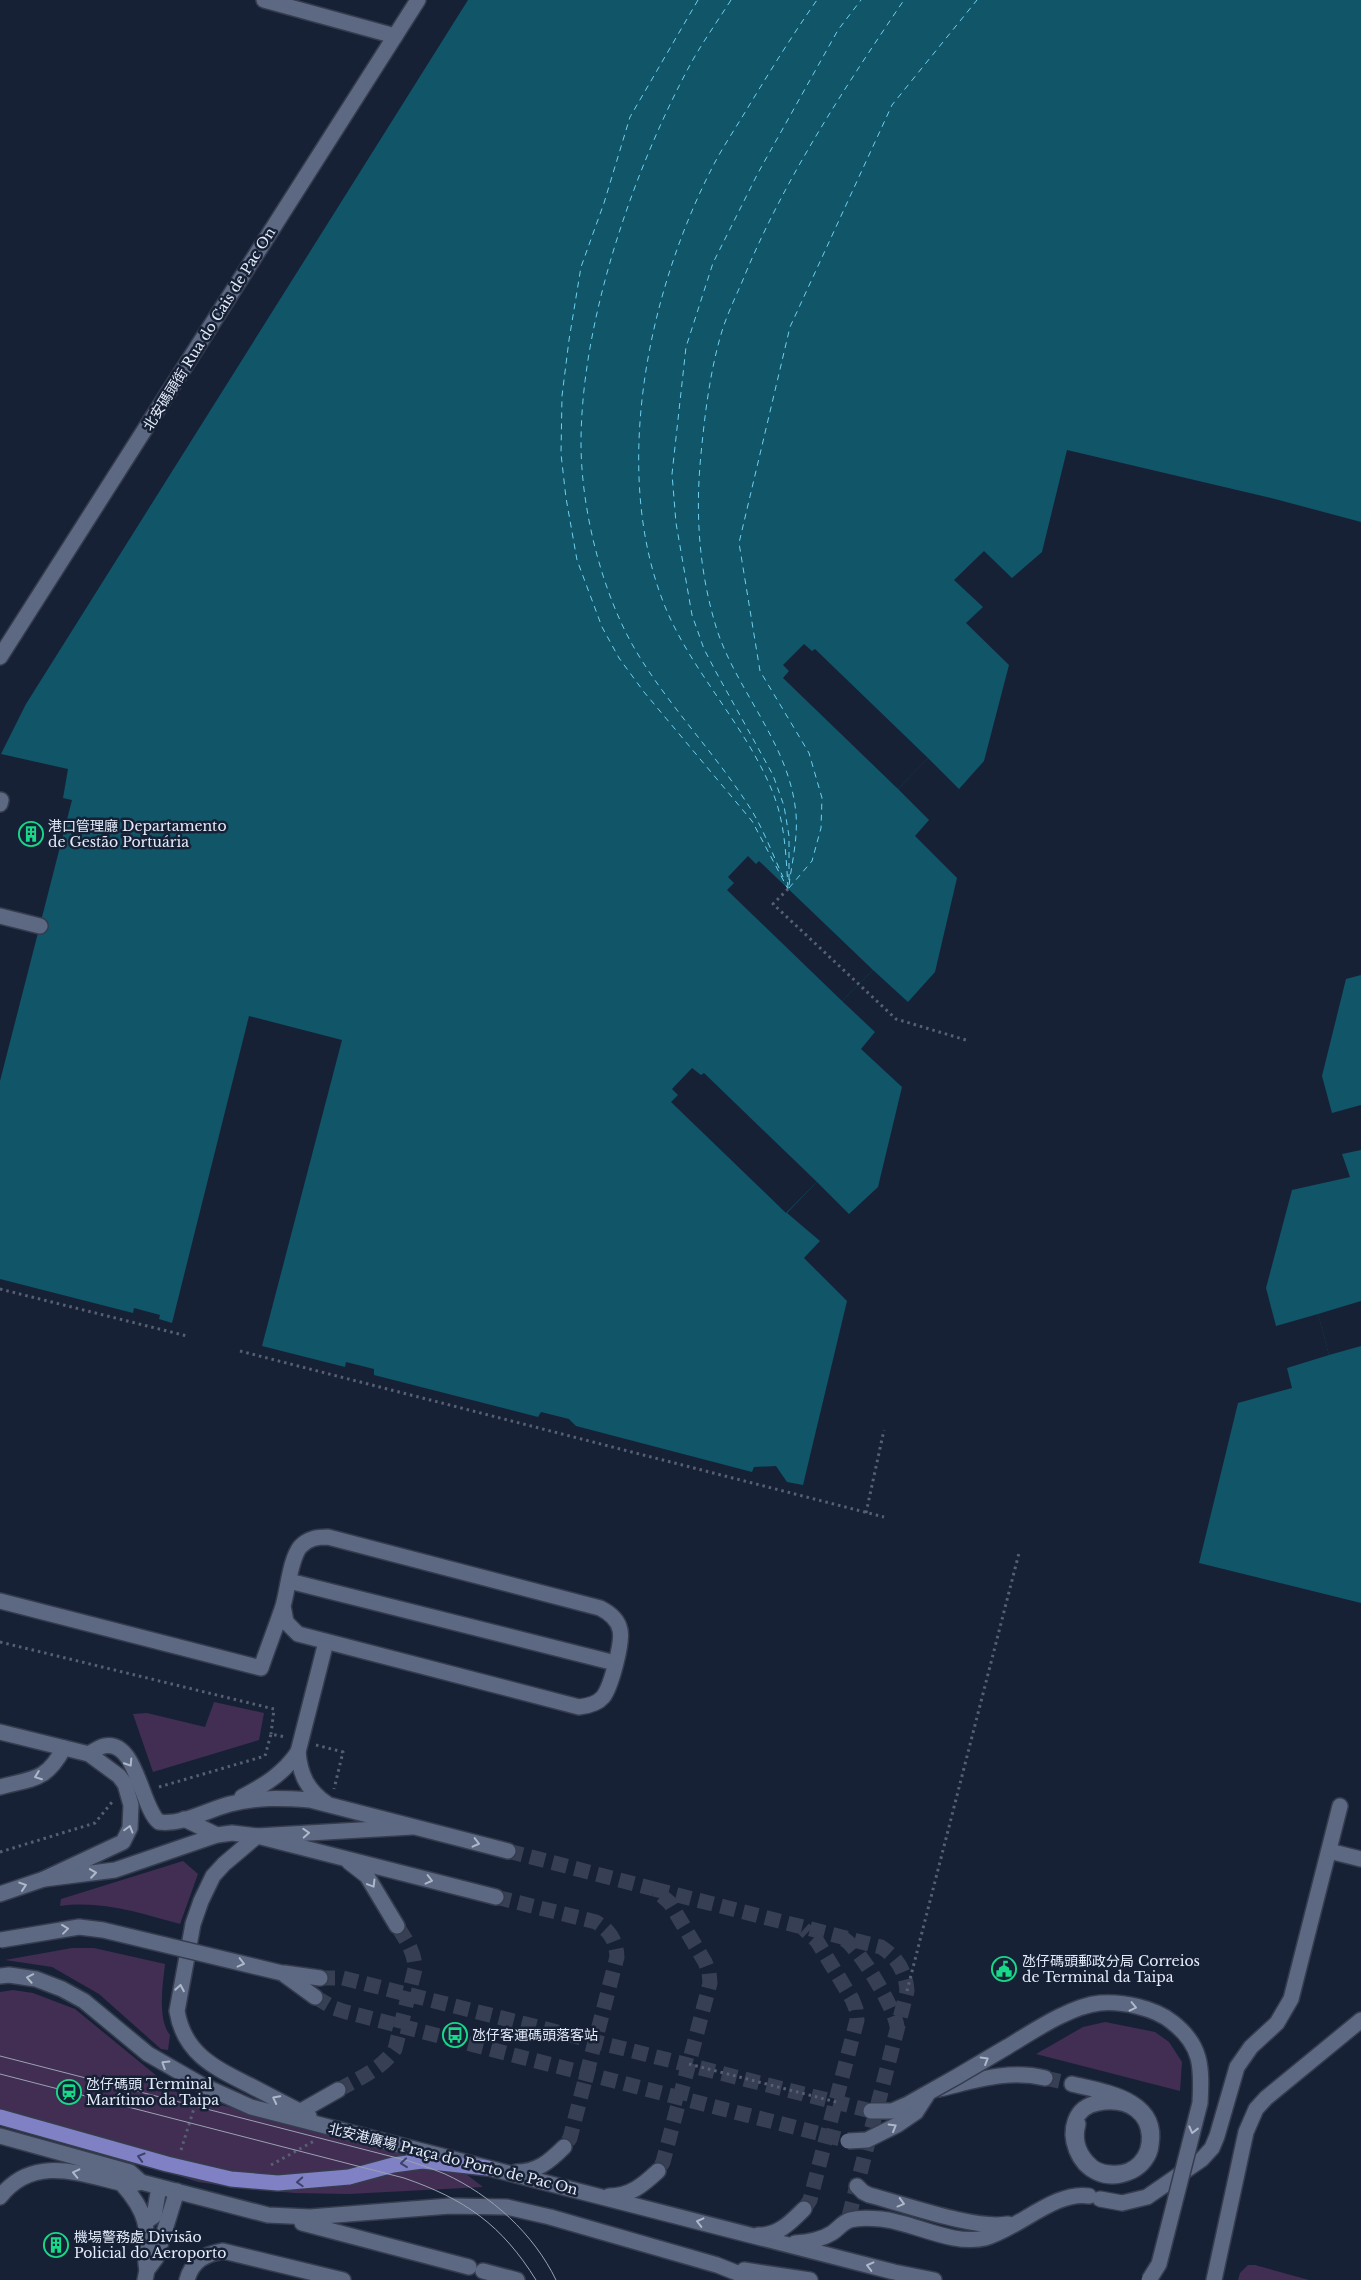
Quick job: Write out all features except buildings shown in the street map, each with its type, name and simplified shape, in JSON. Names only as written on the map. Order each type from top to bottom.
[{"type":"main road","points":[[0,2117],[168,2164],[231,2179],[278,2183],[349,2177],[393,2164],[422,2162],[487,2168]]},
{"type":"street","points":[[264,0],[394,36]]},
{"type":"street","name":"北安碼頭街 Rua do Cais de Pac On","points":[[0,657],[418,0]]},
{"type":"street","points":[[0,916],[40,926]]},
{"type":"street","points":[[0,1601],[261,1668],[283,1606],[295,1555],[308,1540],[328,1537],[600,1608],[613,1616],[620,1629],[621,1639],[608,1690],[602,1698],[587,1706],[579,1707],[298,1634],[286,1622],[283,1606]]},
{"type":"street","points":[[289,1581],[615,1664]]},
{"type":"street","points":[[229,1804],[277,1776],[289,1766],[299,1746],[326,1642]]},
{"type":"street","points":[[0,1732],[90,1754],[119,1776],[129,1796],[131,1805],[130,1828],[123,1842],[44,1879],[0,1894]]},
{"type":"street","points":[[90,1754],[103,1746],[119,1750],[133,1768],[152,1816],[159,1822],[184,1819],[229,1804],[258,1799],[310,1800],[508,1852]]},
{"type":"street","points":[[299,1746],[299,1768],[305,1783],[316,1796],[329,1805]]},
{"type":"street","points":[[0,1788],[42,1776],[52,1767],[64,1748]]},
{"type":"street","points":[[786,2244],[813,2241],[831,2234],[848,2220],[865,2218],[883,2219],[971,2240],[992,2235],[1027,2219],[1061,2198],[1077,2195],[1122,2203],[1133,2202],[1147,2197],[1202,2159],[1212,2148],[1237,2067],[1251,2047],[1277,2023],[1291,1999],[1340,1806]]},
{"type":"street","points":[[184,1819],[217,1835]]},
{"type":"street","points":[[338,2090],[295,2114],[208,2064],[189,2045],[178,2020],[176,2010],[193,1924],[213,1876],[257,1836],[412,1827]]},
{"type":"street","points":[[44,1879],[114,1870],[217,1835],[232,1833],[257,1836],[496,1897]]},
{"type":"street","points":[[1329,1851],[1361,1859]]},
{"type":"street","points":[[334,1856],[352,1863],[367,1876],[397,1926]]},
{"type":"street","points":[[0,1940],[79,1927],[103,1930],[282,1973],[320,1978]]},
{"type":"street","points":[[282,1973],[315,1997]]},
{"type":"street","name":"北安港廣場 Praça do Porto de Pac On","points":[[0,1976],[9,1974],[36,1979],[62,1989],[84,2001],[148,2054],[202,2086],[251,2107],[295,2114],[335,2128],[487,2168],[934,2280]]},
{"type":"street","points":[[871,2111],[892,2111],[931,2092],[1049,2022],[1099,2003],[1118,2004],[1162,2014],[1185,2031],[1198,2051],[1201,2080],[1200,2103],[1158,2264],[1149,2280]]},
{"type":"street","points":[[1214,2280],[1246,2132],[1256,2109],[1266,2098],[1361,2020]]},
{"type":"street","points":[[848,2141],[867,2140],[897,2125],[916,2112],[931,2092],[996,2075],[1030,2075],[1045,2078]]},
{"type":"street","points":[[1072,2084],[1126,2099],[1142,2109],[1151,2123],[1153,2137],[1151,2149],[1144,2161],[1136,2169],[1114,2176],[1102,2175],[1091,2170],[1082,2162],[1074,2147],[1073,2130],[1077,2118],[1085,2108],[1092,2104],[1107,2102],[1135,2109],[1143,2116],[1149,2128],[1149,2144],[1146,2154],[1140,2162],[1122,2173],[1114,2174],[1098,2171],[1090,2166],[1080,2152],[1076,2142],[1078,2124]]},
{"type":"street","points":[[0,2136],[130,2172],[140,2182],[517,2280]]},
{"type":"street","points":[[507,2173],[529,2172],[548,2163],[564,2147]]},
{"type":"street","points":[[0,2197],[6,2189],[26,2177],[43,2170],[62,2170],[130,2185],[140,2182]]},
{"type":"street","points":[[600,2196],[622,2196],[641,2187],[658,2171]]},
{"type":"street","points":[[122,2184],[139,2206],[145,2222],[144,2256],[146,2275]]},
{"type":"street","points":[[857,2186],[869,2195],[986,2225],[1001,2225],[1027,2219]]},
{"type":"street","points":[[145,2222],[154,2216],[159,2187]]},
{"type":"street","points":[[146,2275],[156,2258],[177,2191]]},
{"type":"street","points":[[268,2215],[310,2217],[450,2206],[507,2206],[718,2265],[810,2280]]},
{"type":"street","points":[[747,2234],[768,2235],[787,2226],[804,2209]]},
{"type":"street","points":[[187,2280],[197,2260],[211,2253],[223,2251],[344,2280]]},
{"type":"street","points":[[718,2265],[755,2280]]},
{"type":"path","points":[[788,889],[773,904],[896,1020],[966,1040]]},
{"type":"path","points":[[0,1289],[188,1336]]},
{"type":"path","points":[[240,1351],[884,1517]]},
{"type":"path","points":[[866,1513],[884,1430]]},
{"type":"path","points":[[907,1991],[1019,1553]]},
{"type":"path","points":[[0,1642],[274,1709],[271,1734],[265,1756],[144,1792]]},
{"type":"path","points":[[271,1734],[299,1746],[343,1752],[329,1805]]},
{"type":"path","points":[[0,1852],[95,1823],[112,1801],[129,1796]]},
{"type":"path","points":[[689,2064],[836,2102]]},
{"type":"path","points":[[180,2151],[202,2086]]},
{"type":"shaded area","points":[[214,1702],[264,1713],[259,1740],[153,1772],[133,1714],[147,1713],[205,1727]]},
{"type":"shaded area","points":[[183,1861],[198,1874],[180,1924],[105,1906],[60,1906],[61,1899]]},
{"type":"shaded area","points":[[72,1948],[94,1948],[165,1964],[162,2011],[163,2020],[170,2035],[168,2050],[161,2049],[99,1994],[52,1967],[5,1960]]},
{"type":"shaded area","points":[[13,1990],[33,1993],[75,2009],[180,2095],[436,2158],[466,2174],[483,2187],[348,2194],[295,2193],[246,2189],[198,2182],[0,2118],[0,1992]]},
{"type":"shaded area","points":[[1105,2022],[1155,2032],[1169,2042],[1182,2062],[1180,2091],[1036,2054],[1083,2027]]},
{"type":"shaded area","points":[[1248,2265],[1255,2265],[1309,2280],[1238,2280],[1240,2273]]},
{"type":"water","points":[[468,0],[1361,0],[1361,522],[1275,499],[1067,450],[1042,552],[1012,578],[984,551],[954,580],[983,607],[966,623],[1009,665],[984,761],[959,789],[928,758],[898,789],[929,820],[915,836],[957,878],[935,972],[908,1002],[873,970],[842,1001],[875,1032],[861,1049],[902,1087],[878,1187],[849,1214],[817,1182],[787,1213],[820,1241],[804,1258],[847,1301],[803,1485],[787,1482],[776,1466],[754,1467],[752,1472],[576,1426],[569,1419],[541,1412],[538,1417],[374,1375],[374,1369],[346,1362],[345,1367],[262,1346],[342,1040],[249,1016],[172,1323],[159,1319],[160,1315],[134,1308],[133,1313],[0,1279],[0,1081],[72,800],[63,798],[68,769],[1,754],[26,704]]},
{"type":"water","points":[[1361,975],[1361,1105],[1332,1113],[1322,1076],[1346,979]]},
{"type":"water","points":[[1361,1150],[1361,1603],[1199,1563],[1238,1403],[1292,1388],[1287,1368],[1329,1355],[1318,1314],[1276,1326],[1266,1288],[1292,1190],[1350,1177],[1342,1154]]},
{"type":"pier","points":[[804,644],[812,651],[815,649],[928,758],[898,789],[783,678],[789,671],[783,665]]},
{"type":"pier","points":[[748,856],[756,864],[759,861],[873,970],[842,1001],[727,890],[734,883],[728,877]]},
{"type":"pier","points":[[692,1068],[701,1075],[704,1073],[817,1182],[786,1213],[671,1102],[678,1095],[672,1089]]},
{"type":"pier","points":[[1361,1301],[1361,1346],[1329,1355],[1318,1314]]},
{"type":"ferry route","points":[[698,0],[630,117],[604,203],[581,267],[562,396],[561,454],[566,498],[577,560],[602,627],[619,658],[644,692],[752,821],[788,889]]},
{"type":"ferry route","points":[[731,0],[695,57],[669,107],[630,199],[614,248],[600,298],[583,396],[582,469],[589,523],[596,550],[613,604],[624,628],[649,672],[724,770],[752,811],[783,877]]},
{"type":"ferry route","points":[[788,888],[786,852],[780,816],[773,793],[762,768],[689,653],[675,629],[664,604],[648,552],[640,497],[639,440],[644,383],[655,326],[670,270],[689,217],[723,148],[779,57],[817,0]]},
{"type":"ferry route","points":[[789,880],[789,836],[784,806],[773,775],[704,649],[692,615],[676,523],[672,474],[686,347],[713,263],[758,173],[838,30],[861,0]]},
{"type":"ferry route","points":[[789,885],[796,832],[796,814],[792,789],[774,742],[726,653],[717,630],[702,565],[698,499],[706,408],[714,361],[722,331],[758,245],[795,172],[837,102],[904,0]]},
{"type":"ferry route","points":[[789,888],[812,861],[821,828],[822,798],[809,753],[760,671],[739,543],[790,327],[892,105],[977,0]]},
{"type":"tunnel","points":[[508,1851],[654,1889],[670,1903],[705,1962],[709,1972],[710,1983],[663,2162],[658,2171]]},
{"type":"tunnel","points":[[654,1889],[881,1947],[892,1955],[903,1971],[907,1991],[848,2220]]},
{"type":"tunnel","points":[[496,1897],[596,1922],[609,1933],[614,1941],[617,1957],[570,2138],[564,2147]]},
{"type":"tunnel","points":[[338,2090],[377,2068],[395,2049],[415,1969],[412,1952],[397,1926]]},
{"type":"tunnel","points":[[804,1929],[817,1941],[852,1999],[856,2009],[857,2020],[810,2200],[804,2209]]},
{"type":"tunnel","points":[[844,1939],[851,1945],[876,1980],[890,2007],[897,2027]]},
{"type":"tunnel","points":[[320,1978],[343,1978],[871,2111]]},
{"type":"tunnel","points":[[315,1997],[334,2008],[346,2012],[848,2141]]},
{"type":"tunnel","points":[[1045,2078],[1072,2084]]},
{"type":"tram line","points":[[0,2056],[409,2161],[440,2172],[479,2193],[510,2218],[536,2247],[556,2280]]},
{"type":"tram line","points":[[0,2074],[404,2178],[426,2186],[446,2195],[480,2216],[510,2244],[536,2280]]},
{"type":"place","name":"港口管理廳 Departamento de Gestão Portuária","points":[[31,834]]},
{"type":"place","name":"氹仔碼頭郵政分局 Correios de Terminal da Taipa","points":[[1004,1969]]},
{"type":"place","name":"氹仔客運碼頭落客站","points":[[455,2035]]},
{"type":"place","name":"氹仔碼頭 Terminal Marítimo da Taipa","points":[[69,2092]]},
{"type":"place","name":"機場警務處 Divisão Policial do Aeroporto","points":[[56,2245]]}]
